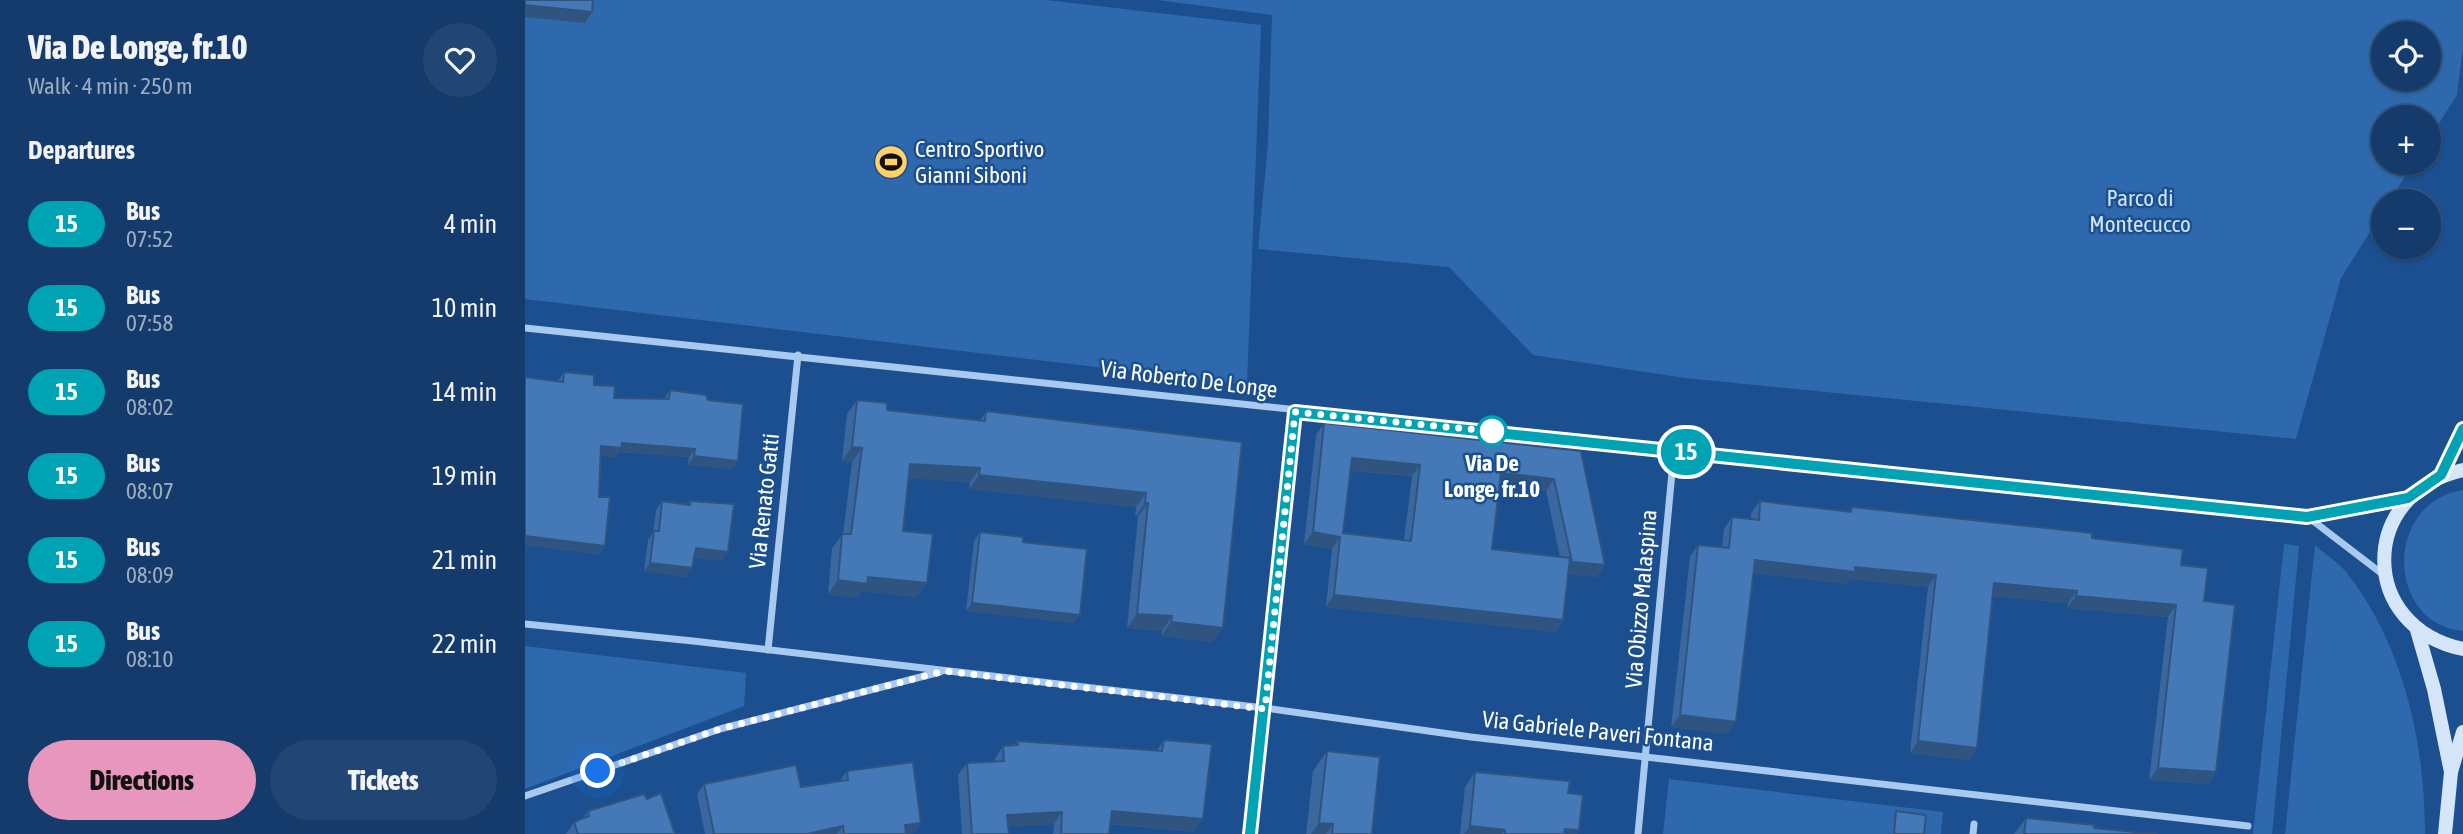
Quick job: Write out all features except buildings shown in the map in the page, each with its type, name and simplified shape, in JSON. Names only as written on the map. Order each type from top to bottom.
[{"type":"main road","points":[[2441,475],[2463,429]]},
{"type":"main road","points":[[2463,470],[2441,475],[2408,498],[2392,521],[2385,548],[2385,576],[2396,606],[2417,630],[2442,645],[2463,649]]},
{"type":"main road","points":[[2417,630],[2434,689],[2451,772]]},
{"type":"main road","points":[[2445,834],[2451,772],[2463,732]]},
{"type":"street","name":"Via Roberto De Longe","points":[[525,328],[798,355],[1295,412],[2307,517]]},
{"type":"street","name":"Via Renato Gatti","points":[[768,650],[798,355]]},
{"type":"street","points":[[1250,834],[1295,412]]},
{"type":"street","name":"Via Obizzo Malaspina","points":[[1638,834],[1674,451]]},
{"type":"street","points":[[2307,517],[2408,498]]},
{"type":"street","points":[[2307,517],[2385,576]]},
{"type":"street","name":"Via Gabriele Paveri Fontana","points":[[525,624],[768,650],[1265,709],[1471,737],[1646,755],[2248,827]]},
{"type":"street","name":"Via Gabriele Paveri Fontana","points":[[525,796],[720,729],[944,671]]},
{"type":"street","points":[[1973,834],[1974,824]]},
{"type":"green space","name":"Centro Sportivo Gianni Siboni","points":[[525,0],[1047,0],[1261,25],[1247,385],[525,299]]},
{"type":"green space","name":"Parco di Montecucco","points":[[1157,0],[2463,0],[2463,48],[2457,95],[2441,120],[2441,105],[2371,105],[2371,175],[2406,175],[2397,189],[2371,189],[2371,230],[2341,278],[2296,439],[1685,378],[1533,355],[1449,267],[1258,249],[1268,143],[1272,15]]},
{"type":"green space","points":[[2463,490],[2463,631],[2438,624],[2420,608],[2408,587],[2404,563],[2407,539],[2418,517],[2437,500]]},
{"type":"green space","points":[[2284,544],[2299,546],[2272,834],[2253,834]]},
{"type":"green space","points":[[2315,545],[2344,569],[2367,601],[2397,664],[2415,731],[2421,766],[2425,834],[2285,834]]},
{"type":"green space","points":[[525,646],[746,673],[744,706],[525,789]]},
{"type":"green space","points":[[1669,779],[1943,812],[1941,834],[1663,834]]},
{"type":"bus line","name":"15","points":[[1250,834],[1295,412],[2307,517],[2367,508],[2408,498],[2441,475],[2463,429]]},
{"type":"place","name":"Centro Sportivo Gianni Siboni","points":[[891,162]]},
{"type":"place","name":"Via De Longe, fr.10","points":[[1492,431]]},
{"type":"route","points":[[598,771],[720,729],[944,671],[1265,709],[1295,412],[1498,432],[1492,431]]}]
